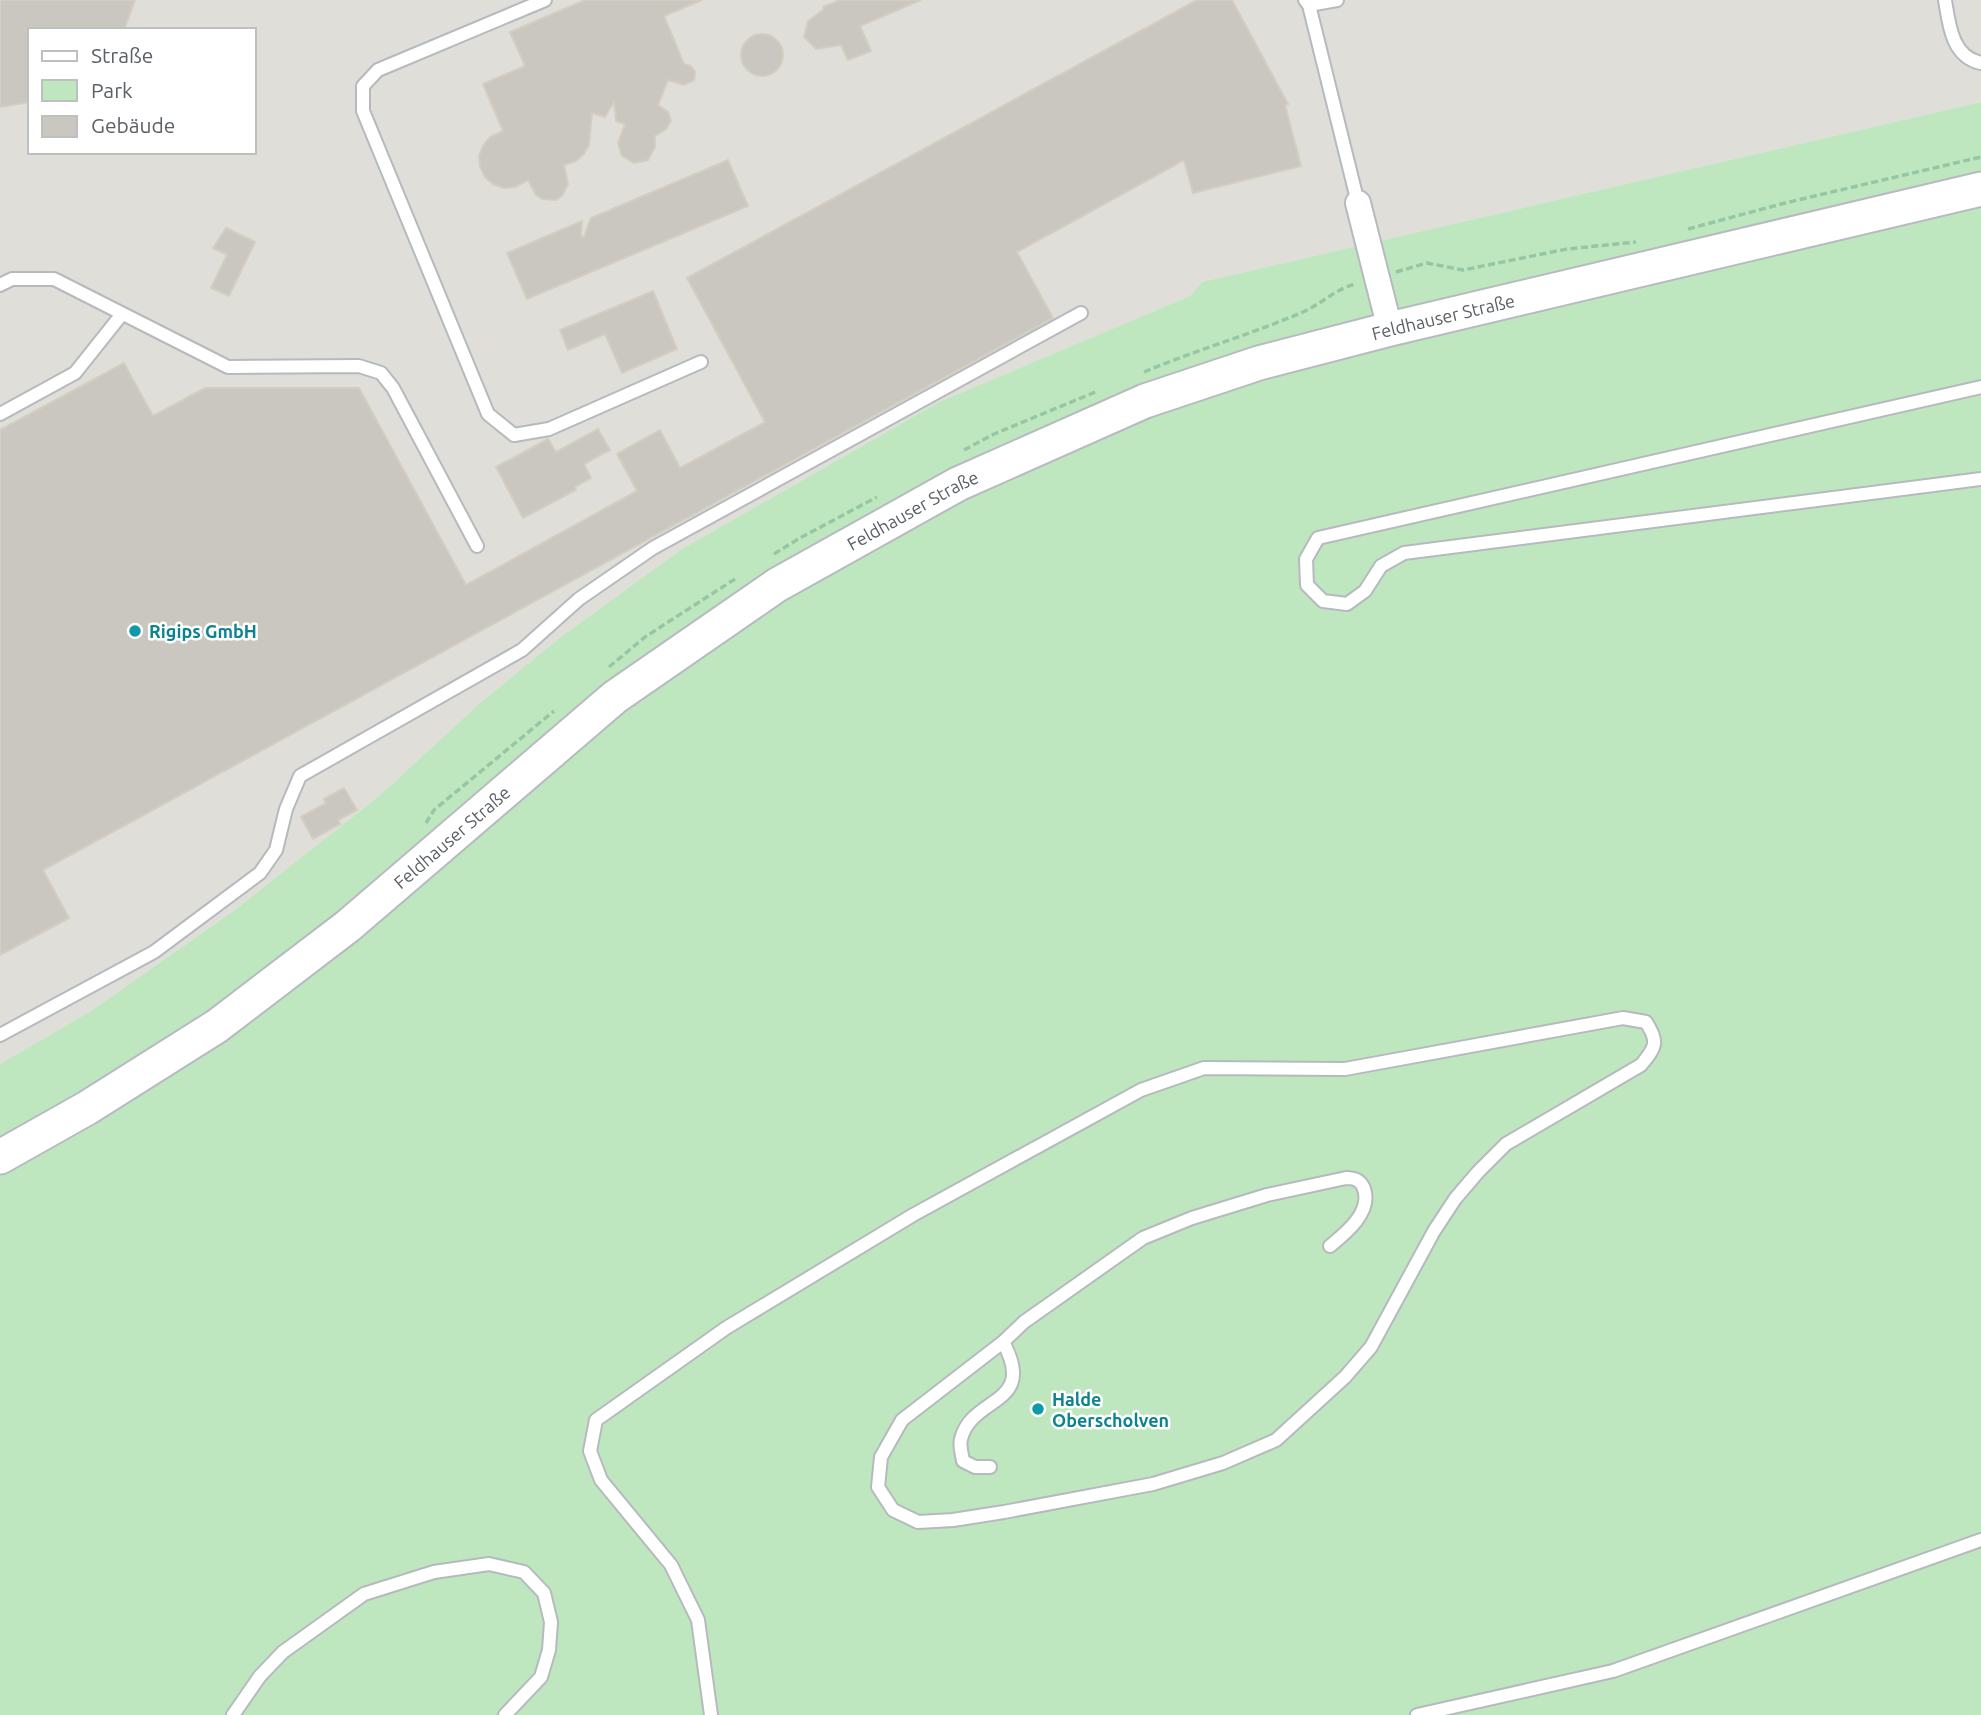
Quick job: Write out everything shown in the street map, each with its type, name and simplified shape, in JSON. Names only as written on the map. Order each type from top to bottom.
[{"type":"street","name":"Feldhauser Straße","points":[[0,1157],[87,1108],[217,1026],[348,926],[615,697],[776,585],[958,484],[1145,401],[1259,363],[1390,329],[1981,189]]},
{"type":"street","points":[[1358,202],[1390,329]]},
{"type":"lane","points":[[545,0],[378,70],[363,86],[363,111],[488,414],[514,435],[549,429],[701,362]]},
{"type":"lane","points":[[1337,0],[1307,2],[1358,202]]},
{"type":"lane","points":[[1945,0],[1955,45],[1964,57],[1981,63]]},
{"type":"lane","points":[[0,285],[12,279],[54,279],[228,367],[359,366],[381,373],[393,388],[477,546]]},
{"type":"lane","points":[[0,1035],[154,952],[260,873],[276,850],[286,810],[300,776],[522,650],[579,599],[653,548],[1081,313]]},
{"type":"lane","points":[[0,414],[75,373],[122,314]]},
{"type":"lane","points":[[1981,387],[1318,538],[1306,559],[1307,585],[1323,601],[1347,604],[1365,590],[1381,566],[1404,553],[1981,479]]},
{"type":"lane","points":[[711,1715],[698,1620],[671,1564],[601,1480],[590,1451],[596,1420],[726,1328],[913,1214],[1141,1090],[1204,1068],[1345,1069],[1623,1018],[1646,1022],[1655,1035],[1654,1049],[1642,1065],[1506,1144],[1478,1172],[1434,1231],[1371,1347],[1345,1377],[1276,1440],[1223,1463],[1153,1484],[1004,1512],[918,1522],[893,1510],[878,1487],[881,1457],[902,1420],[1003,1342],[1024,1322],[1143,1238],[1192,1218],[1267,1195],[1354,1178],[1361,1182],[1366,1191],[1362,1209],[1353,1225],[1330,1245]]},
{"type":"lane","points":[[990,1467],[975,1467],[964,1461],[960,1442],[967,1424],[1008,1391],[1014,1374],[1011,1357],[1003,1342]]},
{"type":"lane","points":[[1417,1715],[1613,1671],[1981,1540]]},
{"type":"lane","points":[[233,1715],[260,1676],[283,1652],[364,1594],[434,1572],[489,1564],[524,1572],[544,1593],[551,1622],[549,1650],[541,1677],[505,1715]]},
{"type":"path","points":[[1684,230],[1785,203],[1981,157]]},
{"type":"path","points":[[1567,249],[1646,240]]},
{"type":"shaded area","points":[[0,0],[1981,0],[1981,102],[1202,282],[1190,296],[939,402],[682,549],[562,636],[480,703],[378,797],[236,909],[91,1011],[0,1064]]},
{"type":"green space","points":[[1981,102],[1981,1715],[0,1715],[0,1064],[91,1011],[236,909],[378,797],[480,703],[562,636],[682,549],[939,402],[1190,296],[1202,282]]},
{"type":"building","points":[[0,0],[135,0],[125,28],[28,28],[28,102],[0,107]]},
{"type":"building","points":[[585,0],[702,0],[664,16],[684,64],[691,66],[695,72],[694,80],[684,85],[668,80],[658,105],[668,112],[671,121],[666,129],[655,136],[655,147],[648,160],[634,163],[622,156],[618,143],[625,124],[616,121],[614,102],[605,117],[592,113],[589,145],[576,161],[564,165],[568,184],[562,196],[556,200],[542,199],[536,195],[528,180],[515,187],[504,188],[493,184],[485,177],[480,167],[479,156],[490,137],[503,131],[483,84],[525,66],[510,32]]},
{"type":"building","points":[[840,0],[921,0],[860,26],[871,51],[848,60],[841,45],[816,49],[804,37],[808,21],[824,9],[823,7]]},
{"type":"building","points":[[1197,0],[1232,0],[1288,104],[1285,105],[1301,166],[1193,193],[1184,160],[1017,252],[1053,318],[43,870],[69,918],[0,955],[0,430],[124,363],[153,416],[205,388],[359,388],[466,585],[637,491],[617,454],[660,430],[680,468],[765,422],[687,278]]},
{"type":"building","points":[[762,34],[777,40],[783,55],[777,70],[762,76],[747,70],[741,55],[747,40]]},
{"type":"building","points":[[728,160],[748,206],[527,299],[507,253],[582,221],[581,236],[584,237],[591,218]]},
{"type":"building","points":[[226,228],[255,242],[229,296],[211,288],[227,255],[213,248]]},
{"type":"building","points":[[653,291],[677,349],[622,373],[605,334],[568,350],[560,330]]},
{"type":"building","points":[[598,429],[610,450],[584,464],[591,478],[575,487],[576,490],[523,518],[496,467],[548,439],[556,452]]},
{"type":"building","points":[[344,788],[357,810],[338,820],[340,824],[313,839],[301,817],[326,803],[324,799]]},
{"type":"place","name":"Rigips GmbH","points":[[135,631]]},
{"type":"place","name":"Halde Oberscholven","points":[[1038,1409]]}]
